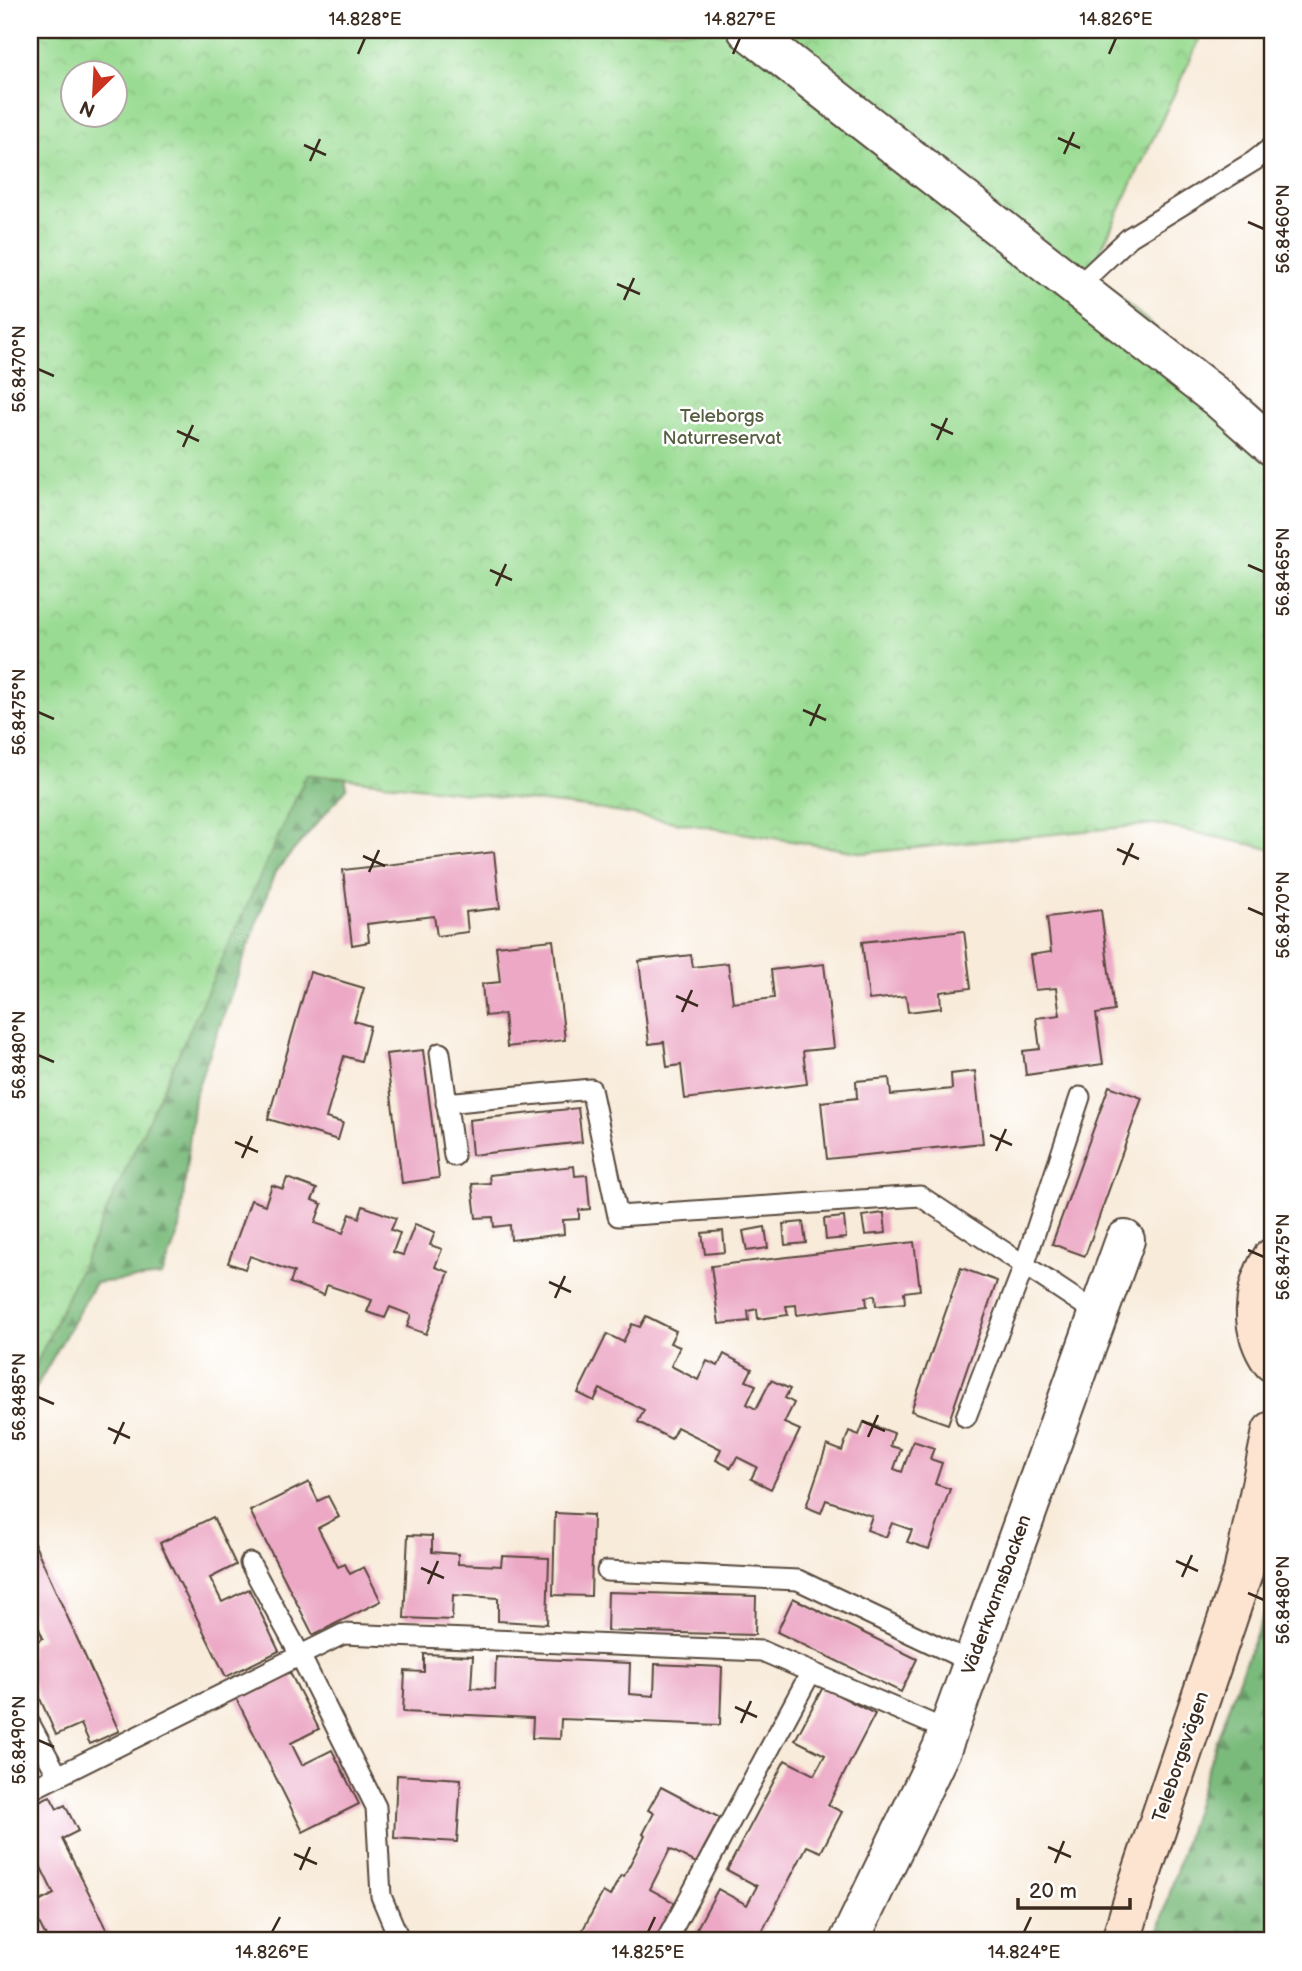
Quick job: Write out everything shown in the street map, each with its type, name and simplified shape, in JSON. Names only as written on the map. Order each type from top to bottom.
[{"type":"main road","points":[[1272,1258],[1259,1284],[1255,1313],[1261,1342],[1272,1362]]},
{"type":"main road","name":"Teleborgsvägen","points":[[1121,1941],[1243,1573],[1272,1431]]},
{"type":"main road","name":"Teleborgsvägen","points":[[1243,1573],[1272,1518]]},
{"type":"street","points":[[747,30],[1219,398],[1272,446]]},
{"type":"street","name":"Väderkvarnsbacken","points":[[849,1941],[942,1748],[1125,1240]]},
{"type":"lane","points":[[1077,287],[1130,237],[1243,168],[1272,147]]},
{"type":"lane","points":[[440,1053],[454,1156]]},
{"type":"lane","points":[[446,1104],[591,1089],[618,1216],[920,1196],[1098,1314]]},
{"type":"lane","points":[[966,1418],[1024,1266],[1080,1097]]},
{"type":"lane","points":[[250,1563],[376,1807],[382,1896],[400,1941]]},
{"type":"lane","points":[[607,1571],[798,1580],[973,1663]]},
{"type":"lane","points":[[30,1790],[343,1634],[762,1651],[948,1731]]},
{"type":"lane","points":[[666,1941],[811,1672]]},
{"type":"lane","points":[[30,1724],[58,1776]]},
{"type":"green space","name":"Teleborgs Naturreservat","points":[[30,30],[1204,30],[1090,273],[1272,425],[1272,849],[1155,824],[864,853],[585,807],[307,774],[30,1378]]},
{"type":"green space","points":[[336,727],[347,788],[275,872],[194,1097],[180,1228],[162,1276],[95,1283],[30,1398],[30,1294],[195,947]]},
{"type":"green space","points":[[1272,1597],[1272,1941],[1156,1941],[1222,1724]]},
{"type":"building","points":[[494,852],[500,908],[466,912],[468,932],[437,936],[434,916],[367,924],[369,942],[352,945],[343,870]]},
{"type":"building","points":[[1101,910],[1114,1011],[1096,1014],[1103,1064],[1026,1075],[1023,1051],[1040,1049],[1036,1018],[1060,1015],[1056,988],[1035,990],[1030,955],[1051,952],[1047,917]]},
{"type":"building","points":[[964,931],[971,988],[940,992],[941,1008],[908,1012],[906,996],[869,1000],[862,942]]},
{"type":"building","points":[[553,940],[565,1040],[507,1047],[504,1014],[485,1016],[482,984],[500,982],[496,946]]},
{"type":"building","points":[[691,955],[693,967],[728,963],[733,1003],[774,998],[771,970],[824,964],[834,1048],[803,1051],[807,1084],[685,1099],[681,1065],[667,1067],[664,1042],[649,1044],[639,961]]},
{"type":"building","points":[[310,972],[364,988],[354,1021],[370,1026],[361,1061],[344,1056],[326,1118],[343,1123],[338,1140],[268,1119]]},
{"type":"building","points":[[423,1050],[439,1178],[402,1183],[386,1054]]},
{"type":"building","points":[[975,1071],[983,1143],[827,1159],[821,1102],[857,1098],[856,1081],[889,1078],[891,1095],[952,1089],[951,1074]]},
{"type":"building","points":[[1109,1086],[1142,1098],[1085,1256],[1052,1244]]},
{"type":"building","points":[[578,1108],[582,1142],[472,1155],[469,1120]]},
{"type":"building","points":[[574,1166],[575,1176],[587,1175],[590,1209],[579,1210],[579,1219],[563,1220],[564,1234],[511,1240],[510,1225],[494,1227],[493,1217],[476,1218],[472,1184],[490,1183],[489,1175]]},
{"type":"building","points":[[287,1178],[317,1189],[312,1200],[322,1204],[315,1223],[343,1233],[350,1214],[359,1218],[363,1206],[396,1218],[391,1230],[400,1233],[393,1252],[403,1255],[415,1224],[435,1232],[430,1245],[442,1249],[435,1267],[449,1272],[426,1334],[407,1327],[411,1315],[390,1307],[385,1318],[367,1312],[372,1300],[327,1285],[324,1295],[290,1283],[294,1272],[250,1256],[245,1269],[228,1263],[251,1200],[265,1205],[272,1185],[283,1189]]},
{"type":"building","points":[[884,1213],[886,1233],[865,1235],[862,1216]]},
{"type":"building","points":[[844,1217],[846,1238],[826,1240],[824,1219]]},
{"type":"building","points":[[803,1222],[806,1243],[785,1245],[783,1224]]},
{"type":"building","points":[[765,1227],[768,1248],[747,1251],[743,1231]]},
{"type":"building","points":[[723,1231],[725,1252],[705,1254],[702,1233]]},
{"type":"building","points":[[914,1242],[920,1290],[904,1292],[905,1303],[876,1306],[875,1295],[866,1297],[867,1306],[797,1315],[796,1305],[786,1306],[788,1315],[758,1319],[757,1309],[748,1311],[749,1321],[719,1324],[711,1266]]},
{"type":"building","points":[[961,1268],[997,1281],[948,1424],[911,1411]]},
{"type":"building","points":[[646,1316],[676,1331],[670,1343],[680,1347],[671,1366],[698,1380],[707,1361],[718,1366],[724,1354],[752,1369],[746,1381],[756,1385],[747,1404],[756,1409],[771,1380],[790,1389],[785,1398],[794,1403],[784,1423],[800,1430],[771,1489],[751,1479],[757,1467],[737,1457],[731,1468],[716,1460],[721,1449],[677,1427],[671,1439],[638,1422],[644,1410],[600,1389],[594,1401],[578,1393],[607,1334],[623,1342],[632,1324],[640,1327]]},
{"type":"building","points":[[864,1422],[894,1433],[890,1446],[901,1449],[894,1469],[902,1472],[913,1441],[934,1448],[930,1459],[942,1463],[935,1484],[950,1489],[929,1549],[907,1542],[912,1530],[892,1523],[886,1537],[867,1530],[872,1516],[826,1500],[821,1513],[806,1507],[827,1445],[842,1451],[849,1431],[859,1435]]},
{"type":"building","points":[[309,1482],[318,1501],[328,1496],[339,1517],[318,1528],[338,1567],[345,1564],[350,1574],[364,1567],[381,1601],[313,1635],[250,1511]]},
{"type":"building","points":[[555,1513],[593,1515],[591,1596],[553,1595]]},
{"type":"building","points":[[213,1517],[236,1565],[210,1578],[222,1602],[249,1589],[279,1651],[226,1677],[160,1543]]},
{"type":"building","points":[[408,1535],[432,1536],[432,1552],[458,1554],[458,1564],[501,1566],[502,1556],[549,1558],[547,1624],[498,1621],[498,1598],[453,1595],[452,1620],[404,1618]]},
{"type":"building","points":[[34,1543],[119,1731],[90,1744],[81,1724],[56,1735],[30,1676],[30,1645],[43,1638],[30,1608],[30,1545]]},
{"type":"building","points":[[608,1592],[756,1596],[755,1635],[607,1631]]},
{"type":"building","points":[[793,1598],[917,1659],[901,1692],[777,1632]]},
{"type":"building","points":[[424,1654],[473,1656],[471,1688],[495,1689],[496,1657],[630,1663],[629,1694],[654,1696],[655,1664],[722,1667],[720,1725],[561,1719],[560,1739],[532,1738],[533,1718],[403,1712],[405,1671],[424,1672]]},
{"type":"building","points":[[288,1669],[319,1729],[291,1743],[302,1765],[332,1750],[359,1804],[303,1832],[235,1696]]},
{"type":"building","points":[[823,1687],[875,1714],[828,1805],[842,1812],[821,1852],[807,1846],[757,1941],[690,1941],[718,1889],[747,1905],[757,1886],[727,1870],[785,1760],[814,1775],[825,1755],[795,1740]]},
{"type":"building","points":[[397,1775],[461,1779],[457,1842],[394,1838]]},
{"type":"building","points":[[661,1787],[720,1818],[696,1863],[670,1849],[650,1889],[675,1903],[654,1941],[585,1941],[588,1937],[581,1933],[603,1892],[610,1896],[621,1875],[624,1876],[645,1835],[643,1834],[654,1813],[648,1810]]},
{"type":"building","points":[[50,1796],[57,1809],[65,1805],[78,1831],[62,1839],[113,1941],[48,1941],[31,1906],[54,1894],[34,1853],[30,1855],[30,1805]]}]
